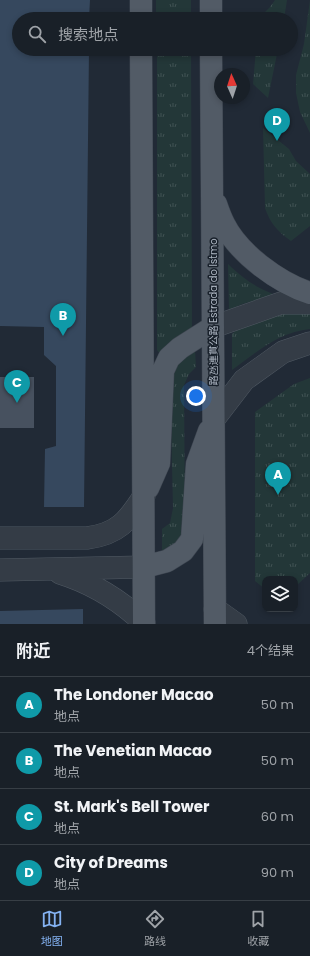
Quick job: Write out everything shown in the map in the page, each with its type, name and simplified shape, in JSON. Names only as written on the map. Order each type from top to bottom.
[{"type":"main road","points":[[140,0],[141,12]]},
{"type":"main road","points":[[211,0],[211,12]]},
{"type":"main road","points":[[141,56],[144,624]]},
{"type":"main road","name":"路氹連貫公路 Estrada do Istmo","points":[[211,56],[215,617]]},
{"type":"main road","points":[[212,195],[224,225],[239,246],[258,264],[279,279],[310,293]]},
{"type":"main road","points":[[144,496],[159,463],[163,371],[169,358],[180,348],[213,327]]},
{"type":"main road","points":[[144,567],[168,562],[182,551],[192,539],[197,464],[214,418]]},
{"type":"street","points":[[213,327],[281,303],[310,303]]},
{"type":"street","points":[[214,418],[244,380],[283,352],[310,343]]},
{"type":"street","points":[[0,538],[87,538],[99,536],[117,528],[131,517],[144,496]]},
{"type":"street","points":[[0,538],[9,545],[11,549],[11,555],[1,575]]},
{"type":"street","points":[[1,575],[36,569],[144,567]]},
{"type":"street","points":[[36,569],[88,584],[109,595],[130,609],[144,624]]},
{"type":"street","points":[[215,617],[236,624]]},
{"type":"green space","points":[[156,0],[191,0],[191,12],[156,12]]},
{"type":"green space","points":[[275,0],[287,0],[285,12],[265,12]]},
{"type":"green space","points":[[310,0],[310,133],[300,112],[296,93],[296,75],[304,44]]},
{"type":"green space","points":[[157,56],[191,56],[192,337],[160,354],[157,350]]},
{"type":"green space","points":[[255,56],[277,56],[268,98],[253,84]]},
{"type":"green space","points":[[263,128],[289,149],[296,161],[310,174],[310,226],[291,241],[275,227],[265,208]]},
{"type":"green space","points":[[228,264],[253,284],[265,291],[281,297],[247,303],[235,307],[229,311]]},
{"type":"green space","points":[[310,312],[310,329],[288,334],[278,339],[259,350],[232,370],[232,334],[240,327],[249,322],[268,316]]},
{"type":"green space","points":[[195,350],[196,367],[189,374],[184,385],[185,521],[180,540],[162,554],[162,529],[170,523],[173,508],[170,379],[177,364]]},
{"type":"green space","points":[[310,378],[310,573],[298,584],[298,576],[262,576],[262,587],[255,581],[255,412],[294,384]]},
{"type":"water","points":[[0,0],[90,0],[89,12],[12,12],[12,56],[89,56],[84,507],[44,507],[45,449],[56,446],[56,366],[44,355],[44,327],[0,326]]},
{"type":"water","points":[[83,609],[83,624],[0,624],[0,611]]},
{"type":"building","points":[[0,377],[34,377],[34,428],[0,428]]},
{"type":"place","name":"City of Dreams","points":[[277,141]]},
{"type":"place","name":"The Venetian Macao","points":[[63,336]]},
{"type":"place","name":"St. Mark's Bell Tower","points":[[17,403]]},
{"type":"place","name":"The Londoner Macao","points":[[278,495]]}]
